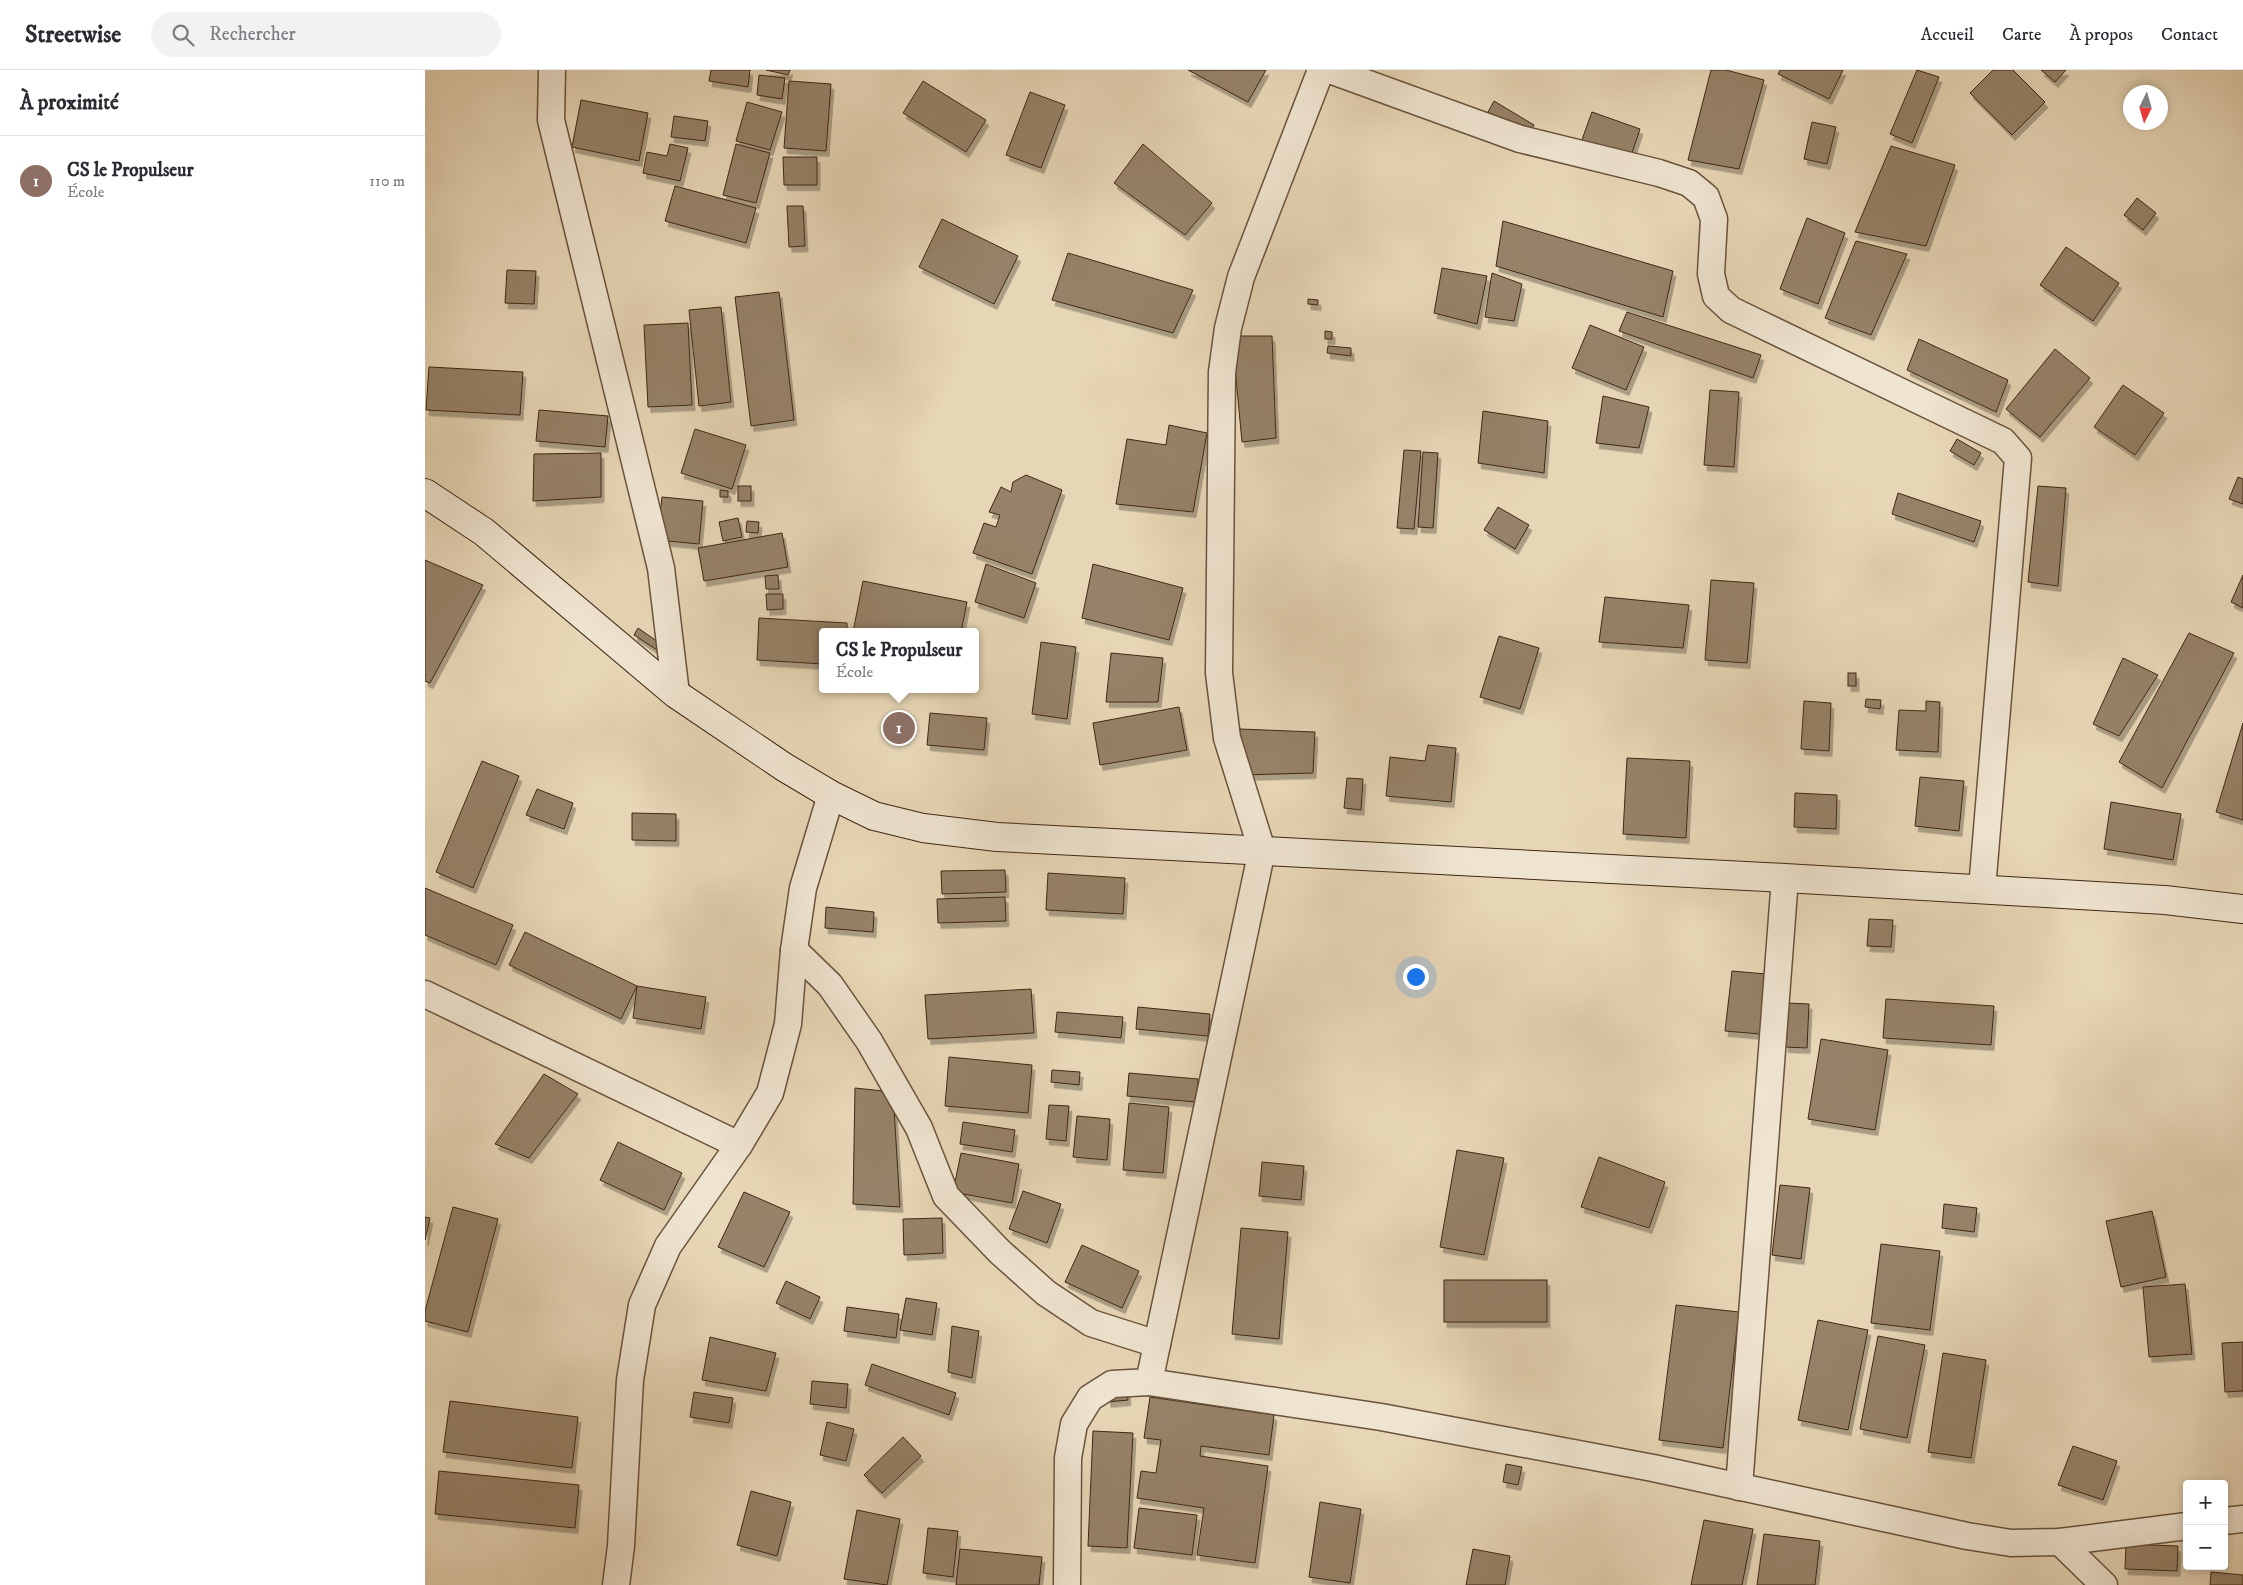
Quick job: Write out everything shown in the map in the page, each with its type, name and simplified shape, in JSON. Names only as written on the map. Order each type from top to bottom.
[{"type":"main road","points":[[425,493],[483,532],[676,694],[784,767],[831,795],[874,816],[942,830],[997,837],[1982,889],[2165,900],[2243,909]]},
{"type":"street","points":[[552,70],[551,120],[661,568],[676,694]]},
{"type":"street","points":[[1149,1382],[1262,850],[1227,738],[1219,674],[1222,372],[1228,328],[1241,277],[1321,70]]},
{"type":"street","points":[[1330,70],[1520,139],[1689,182],[1705,197],[1714,219],[1711,274],[1716,296],[1731,310],[2003,441],[2018,458],[1982,889]]},
{"type":"street","points":[[616,1585],[621,1546],[630,1380],[642,1305],[668,1246],[739,1145],[770,1093],[788,1024],[794,950],[803,888],[831,795]]},
{"type":"street","points":[[1739,1487],[1785,878]]},
{"type":"street","points":[[794,950],[831,985],[869,1041],[919,1128],[946,1196],[1000,1252],[1046,1293],[1091,1323],[1157,1344]]},
{"type":"street","points":[[425,994],[739,1145]]},
{"type":"street","points":[[1067,1585],[1068,1458],[1074,1424],[1090,1398],[1112,1384],[1149,1382],[1381,1417],[1653,1468],[1967,1536],[2011,1543],[2060,1542],[2183,1527]]},
{"type":"street","points":[[2228,1520],[2243,1518]]},
{"type":"street","points":[[2060,1542],[2104,1585]]},
{"type":"building","points":[[711,70],[750,70],[748,87],[709,81]]},
{"type":"building","points":[[766,70],[790,70],[788,75]]},
{"type":"building","points":[[1188,70],[1266,70],[1248,102]]},
{"type":"building","points":[[1711,70],[1726,70],[1764,80],[1739,169],[1688,160]]},
{"type":"building","points":[[1780,70],[1843,70],[1829,99],[1778,74]]},
{"type":"building","points":[[1917,70],[1939,77],[1912,143],[1890,134]]},
{"type":"building","points":[[1993,70],[2013,70],[2045,102],[2012,135],[1970,93]]},
{"type":"building","points":[[2041,70],[2066,70],[2055,82]]},
{"type":"building","points":[[759,75],[785,78],[782,99],[757,95]]},
{"type":"building","points":[[789,81],[831,84],[826,151],[784,148]]},
{"type":"building","points":[[923,81],[986,120],[966,152],[903,113]]},
{"type":"building","points":[[1030,92],[1065,105],[1041,168],[1006,155]]},
{"type":"building","points":[[581,100],[648,113],[639,161],[572,147]]},
{"type":"building","points":[[1494,101],[1534,125],[1528,136],[1488,112]]},
{"type":"building","points":[[747,102],[782,112],[770,150],[736,141]]},
{"type":"building","points":[[1592,112],[1640,129],[1629,162],[1580,145]]},
{"type":"building","points":[[674,116],[708,121],[705,141],[671,137]]},
{"type":"building","points":[[1812,122],[1836,127],[1827,164],[1804,159]]},
{"type":"building","points":[[670,144],[688,148],[680,181],[643,173],[647,152],[667,156]]},
{"type":"building","points":[[736,144],[770,153],[756,203],[723,195]]},
{"type":"building","points":[[1143,144],[1212,203],[1185,235],[1114,183]]},
{"type":"building","points":[[1891,146],[1955,165],[1926,246],[1855,232]]},
{"type":"building","points":[[783,157],[817,157],[817,185],[784,185]]},
{"type":"building","points":[[675,186],[756,208],[746,243],[665,221]]},
{"type":"building","points":[[2137,198],[2156,213],[2143,230],[2124,215]]},
{"type":"building","points":[[787,206],[803,206],[805,246],[789,247]]},
{"type":"building","points":[[1807,218],[1845,233],[1818,304],[1780,289]]},
{"type":"building","points":[[942,219],[1018,256],[994,304],[919,267]]},
{"type":"building","points":[[1503,221],[1673,271],[1663,317],[1496,266]]},
{"type":"building","points":[[1856,241],[1907,254],[1871,335],[1825,318]]},
{"type":"building","points":[[2066,247],[2119,283],[2093,321],[2040,285]]},
{"type":"building","points":[[1068,253],[1193,290],[1173,333],[1052,300]]},
{"type":"building","points":[[1442,268],[1487,276],[1477,324],[1434,313]]},
{"type":"building","points":[[507,270],[536,271],[534,304],[505,303]]},
{"type":"building","points":[[1492,273],[1522,284],[1514,321],[1485,317]]},
{"type":"building","points":[[779,292],[794,420],[751,426],[735,297]]},
{"type":"building","points":[[1308,299],[1318,300],[1318,305],[1308,304]]},
{"type":"building","points":[[721,307],[731,402],[699,406],[689,310]]},
{"type":"building","points":[[1627,312],[1761,355],[1753,378],[1619,331]]},
{"type":"building","points":[[688,323],[692,405],[648,407],[644,325]]},
{"type":"building","points":[[1590,325],[1644,347],[1626,390],[1572,368]]},
{"type":"building","points":[[1325,331],[1332,332],[1332,339],[1325,339]]},
{"type":"building","points":[[1232,336],[1272,336],[1276,438],[1242,442]]},
{"type":"building","points":[[1919,339],[2008,380],[1996,412],[1907,370]]},
{"type":"building","points":[[1328,346],[1351,348],[1351,356],[1327,353]]},
{"type":"building","points":[[2055,349],[2090,378],[2040,437],[2006,409]]},
{"type":"building","points":[[429,367],[523,372],[520,415],[426,410]]},
{"type":"building","points":[[2123,385],[2164,413],[2135,455],[2094,427]]},
{"type":"building","points":[[1710,390],[1739,392],[1734,467],[1704,465]]},
{"type":"building","points":[[1603,396],[1649,407],[1639,448],[1596,443]]},
{"type":"building","points":[[539,410],[608,416],[605,447],[536,441]]},
{"type":"building","points":[[1483,411],[1548,421],[1544,473],[1478,463]]},
{"type":"building","points":[[1169,425],[1207,433],[1193,512],[1116,504],[1127,439],[1166,445]]},
{"type":"building","points":[[695,429],[746,445],[732,489],[681,473]]},
{"type":"building","points":[[1957,439],[1981,453],[1974,465],[1950,451]]},
{"type":"building","points":[[1404,450],[1421,451],[1414,529],[1397,528]]},
{"type":"building","points":[[1423,452],[1438,453],[1433,528],[1418,527]]},
{"type":"building","points":[[601,453],[601,497],[533,501],[534,454]]},
{"type":"building","points":[[1026,475],[1062,490],[1032,574],[973,553],[984,523],[996,527],[1000,515],[989,512],[1001,487],[1011,492],[1013,482]]},
{"type":"building","points":[[2238,477],[2243,479],[2243,504],[2229,499]]},
{"type":"building","points":[[738,486],[751,486],[751,501],[738,501]]},
{"type":"building","points":[[2038,486],[2066,488],[2058,586],[2028,582]]},
{"type":"building","points":[[720,490],[728,491],[728,497],[720,497]]},
{"type":"building","points":[[1898,493],[1981,521],[1974,542],[1892,514]]},
{"type":"building","points":[[662,497],[703,501],[699,544],[657,540]]},
{"type":"building","points":[[1498,507],[1529,525],[1515,549],[1484,530]]},
{"type":"building","points":[[738,518],[742,537],[723,541],[719,522]]},
{"type":"building","points":[[747,521],[759,522],[758,533],[746,532]]},
{"type":"building","points":[[782,533],[788,567],[704,581],[698,548]]},
{"type":"building","points":[[425,560],[483,585],[430,683],[425,681]]},
{"type":"building","points":[[986,564],[1036,583],[1024,618],[975,602]]},
{"type":"building","points":[[1093,564],[1183,588],[1169,640],[1082,618]]},
{"type":"building","points":[[778,575],[779,589],[766,589],[765,576]]},
{"type":"building","points":[[2243,575],[2243,608],[2231,602]]},
{"type":"building","points":[[1711,580],[1754,583],[1747,663],[1705,660]]},
{"type":"building","points":[[863,581],[967,602],[962,628],[854,628]]},
{"type":"building","points":[[766,594],[783,594],[783,609],[767,610]]},
{"type":"building","points":[[1605,597],[1689,605],[1683,648],[1599,642]]},
{"type":"building","points":[[759,618],[847,623],[847,628],[819,628],[819,664],[757,660]]},
{"type":"building","points":[[638,628],[664,646],[660,652],[634,635]]},
{"type":"building","points":[[2189,633],[2234,653],[2162,788],[2119,762]]},
{"type":"building","points":[[1499,636],[1539,648],[1520,709],[1480,697]]},
{"type":"building","points":[[1041,642],[1076,647],[1067,719],[1032,714]]},
{"type":"building","points":[[1111,653],[1163,658],[1158,702],[1106,702]]},
{"type":"building","points":[[2123,658],[2158,675],[2119,736],[2093,724]]},
{"type":"building","points":[[1848,673],[1856,673],[1856,686],[1848,686]]},
{"type":"building","points":[[1866,699],[1881,700],[1880,709],[1865,707]]},
{"type":"building","points":[[1804,701],[1831,703],[1829,751],[1801,749]]},
{"type":"building","points":[[1926,701],[1940,702],[1938,752],[1896,750],[1899,710],[1926,711]]},
{"type":"building","points":[[1179,707],[1187,750],[1100,765],[1093,723]]},
{"type":"building","points":[[930,713],[987,718],[984,750],[927,745]]},
{"type":"building","points":[[2243,723],[2243,820],[2216,812]]},
{"type":"building","points":[[1240,729],[1315,732],[1313,773],[1242,775]]},
{"type":"building","points":[[1428,745],[1456,748],[1451,802],[1386,796],[1390,757],[1425,761]]},
{"type":"building","points":[[1627,758],[1690,761],[1686,838],[1623,834]]},
{"type":"building","points":[[482,761],[519,776],[473,888],[436,872]]},
{"type":"building","points":[[1920,777],[1964,781],[1959,831],[1915,826]]},
{"type":"building","points":[[1347,778],[1363,779],[1361,810],[1344,808]]},
{"type":"building","points":[[537,789],[573,803],[564,829],[526,815]]},
{"type":"building","points":[[1795,793],[1837,795],[1836,829],[1794,827]]},
{"type":"building","points":[[2111,802],[2181,814],[2173,860],[2104,849]]},
{"type":"building","points":[[632,813],[676,814],[676,841],[632,840]]},
{"type":"building","points":[[1005,870],[1006,892],[942,894],[941,871]]},
{"type":"building","points":[[1048,873],[1125,878],[1123,914],[1046,910]]},
{"type":"building","points":[[425,888],[513,925],[496,965],[425,935]]},
{"type":"building","points":[[1005,897],[1006,921],[938,923],[937,899]]},
{"type":"building","points":[[826,907],[874,912],[873,932],[825,928]]},
{"type":"building","points":[[1869,919],[1893,920],[1891,947],[1867,946]]},
{"type":"building","points":[[525,932],[637,986],[621,1019],[509,965]]},
{"type":"building","points":[[1732,971],[1766,974],[1760,1034],[1725,1031]]},
{"type":"building","points":[[637,986],[706,997],[701,1029],[633,1018]]},
{"type":"building","points":[[1031,989],[1034,1033],[928,1039],[925,995]]},
{"type":"building","points":[[1886,999],[1994,1006],[1991,1045],[1883,1038]]},
{"type":"building","points":[[1787,1003],[1809,1004],[1807,1048],[1785,1047]]},
{"type":"building","points":[[1138,1007],[1210,1014],[1208,1036],[1136,1029]]},
{"type":"building","points":[[1057,1012],[1123,1017],[1121,1038],[1055,1032]]},
{"type":"building","points":[[1821,1039],[1888,1050],[1875,1130],[1808,1119]]},
{"type":"building","points":[[949,1057],[1032,1065],[1028,1113],[945,1106]]},
{"type":"building","points":[[1052,1070],[1080,1072],[1079,1085],[1051,1082]]},
{"type":"building","points":[[1129,1073],[1198,1079],[1196,1102],[1127,1096]]},
{"type":"building","points":[[544,1074],[578,1094],[529,1158],[495,1144]]},
{"type":"building","points":[[855,1088],[893,1092],[900,1207],[853,1204]]},
{"type":"building","points":[[1129,1103],[1169,1107],[1163,1173],[1123,1170]]},
{"type":"building","points":[[1049,1105],[1069,1106],[1066,1141],[1046,1139]]},
{"type":"building","points":[[1077,1116],[1110,1119],[1107,1160],[1073,1157]]},
{"type":"building","points":[[963,1122],[1015,1130],[1012,1152],[960,1144]]},
{"type":"building","points":[[618,1142],[682,1173],[664,1210],[600,1180]]},
{"type":"building","points":[[1457,1150],[1504,1158],[1484,1255],[1440,1247]]},
{"type":"building","points":[[961,1153],[1019,1164],[1012,1203],[953,1192]]},
{"type":"building","points":[[1599,1157],[1665,1182],[1649,1228],[1581,1207]]},
{"type":"building","points":[[1262,1162],[1304,1166],[1301,1200],[1259,1196]]},
{"type":"building","points":[[1780,1185],[1810,1188],[1801,1259],[1772,1255]]},
{"type":"building","points":[[1023,1191],[1061,1204],[1047,1243],[1009,1229]]},
{"type":"building","points":[[744,1192],[790,1212],[764,1267],[718,1247]]},
{"type":"building","points":[[1944,1204],[1977,1208],[1974,1232],[1942,1228]]},
{"type":"building","points":[[453,1207],[498,1219],[468,1332],[425,1321],[425,1311]]},
{"type":"building","points":[[2152,1211],[2166,1277],[2121,1287],[2106,1221]]},
{"type":"building","points":[[425,1217],[430,1218],[425,1240]]},
{"type":"building","points":[[942,1218],[943,1253],[904,1255],[903,1219]]},
{"type":"building","points":[[1241,1228],[1288,1232],[1279,1339],[1232,1334]]},
{"type":"building","points":[[1881,1244],[1940,1251],[1930,1330],[1871,1323]]},
{"type":"building","points":[[1082,1245],[1139,1271],[1122,1308],[1065,1282]]},
{"type":"building","points":[[1444,1280],[1547,1280],[1547,1322],[1444,1322]]},
{"type":"building","points":[[786,1281],[820,1297],[810,1319],[776,1303]]},
{"type":"building","points":[[2185,1284],[2192,1354],[2149,1357],[2143,1287]]},
{"type":"building","points":[[906,1298],[937,1303],[932,1335],[900,1330]]},
{"type":"building","points":[[1676,1305],[1739,1312],[1723,1448],[1659,1440]]},
{"type":"building","points":[[847,1307],[899,1314],[896,1338],[844,1331]]},
{"type":"building","points":[[1818,1320],[1868,1330],[1848,1430],[1798,1420]]},
{"type":"building","points":[[952,1326],[979,1331],[972,1378],[948,1372]]},
{"type":"building","points":[[1878,1336],[1925,1345],[1907,1438],[1860,1429]]},
{"type":"building","points":[[710,1337],[776,1353],[766,1391],[702,1380]]},
{"type":"building","points":[[2243,1342],[2243,1391],[2225,1392],[2222,1343]]},
{"type":"building","points":[[1943,1353],[1986,1360],[1971,1458],[1928,1452]]},
{"type":"building","points":[[872,1364],[956,1393],[949,1415],[865,1385]]},
{"type":"building","points":[[812,1381],[848,1384],[846,1408],[810,1404]]},
{"type":"building","points":[[1127,1388],[1128,1400],[1108,1402],[1107,1389]]},
{"type":"building","points":[[694,1392],[733,1398],[729,1423],[690,1417]]},
{"type":"building","points":[[1150,1397],[1274,1415],[1269,1455],[1201,1446],[1200,1456],[1268,1466],[1255,1563],[1197,1555],[1204,1508],[1137,1498],[1141,1471],[1156,1473],[1161,1440],[1144,1438]]},
{"type":"building","points":[[450,1401],[578,1417],[572,1468],[443,1452]]},
{"type":"building","points":[[827,1422],[854,1429],[846,1461],[820,1455]]},
{"type":"building","points":[[1093,1431],[1133,1433],[1127,1548],[1088,1546]]},
{"type":"building","points":[[903,1437],[921,1456],[882,1493],[864,1475]]},
{"type":"building","points":[[2073,1446],[2117,1461],[2103,1500],[2058,1485]]},
{"type":"building","points":[[1506,1464],[1522,1467],[1518,1485],[1503,1482]]},
{"type":"building","points":[[439,1471],[579,1485],[575,1528],[435,1514]]},
{"type":"building","points":[[751,1491],[791,1502],[777,1556],[737,1545]]},
{"type":"building","points":[[1320,1502],[1361,1509],[1350,1583],[1309,1577]]},
{"type":"building","points":[[1139,1508],[1197,1515],[1192,1555],[1134,1548]]},
{"type":"building","points":[[857,1510],[900,1519],[887,1585],[844,1579]]},
{"type":"building","points":[[1704,1520],[1753,1529],[1742,1585],[1691,1585]]},
{"type":"building","points":[[928,1528],[958,1531],[953,1577],[923,1573]]},
{"type":"building","points":[[1764,1534],[1820,1541],[1815,1585],[1757,1585]]},
{"type":"building","points":[[2126,1544],[2178,1546],[2177,1571],[2125,1569]]},
{"type":"building","points":[[960,1549],[1042,1557],[1039,1585],[956,1585]]},
{"type":"building","points":[[1473,1549],[1510,1556],[1505,1585],[1466,1585]]},
{"type":"building","points":[[2211,1572],[2243,1575],[2243,1585],[2210,1585]]},
{"type":"place","name":"CS le Propulseur","points":[[899,728]]}]
